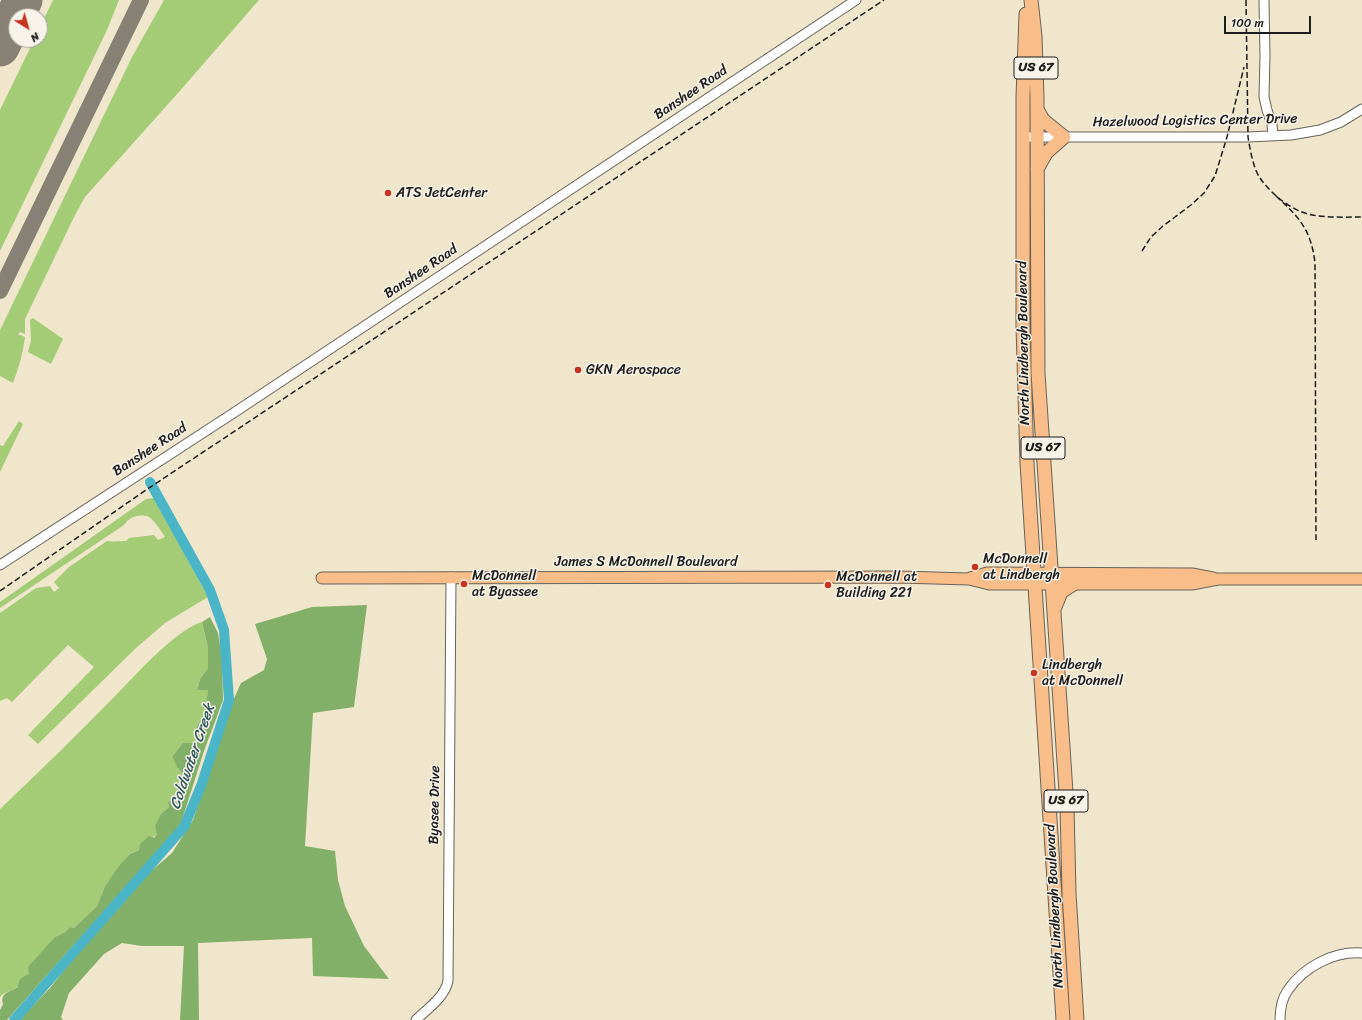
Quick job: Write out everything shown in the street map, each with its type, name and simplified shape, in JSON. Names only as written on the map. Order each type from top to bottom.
[{"type":"highway","name":"North Lindbergh Boulevard","points":[[1028,0],[1024,56],[1030,137],[1023,347],[1027,476],[1063,1020]]},
{"type":"highway","name":"North Lindbergh Boulevard","points":[[1031,0],[1035,36],[1037,109],[1030,137],[1037,169],[1038,373],[1068,823],[1069,893],[1077,1020]]},
{"type":"highway","points":[[1037,109],[1043,120],[1064,137],[1046,153],[1037,169]]},
{"type":"highway","points":[[1054,610],[1061,592],[1075,583]]},
{"type":"main road","name":"James S McDonnell Boulevard","points":[[322,578],[899,577],[969,579],[989,584],[1034,578],[1192,574],[1218,579],[1362,579]]},
{"type":"main road","name":"James S McDonnell Boulevard","points":[[1052,578],[1075,583],[1192,584],[1218,579]]},
{"type":"street","name":"Banshee Road","points":[[0,566],[86,508],[236,412],[856,0]]},
{"type":"street","points":[[1264,0],[1264,96],[1272,124],[1273,136]]},
{"type":"street","name":"Hazelwood Logistics Center Drive","points":[[1030,137],[1291,135],[1320,130],[1341,122],[1362,109]]},
{"type":"street","name":"Byasee Drive","points":[[416,1020],[443,993],[447,987],[448,981],[451,577]]},
{"type":"street","points":[[1280,1020],[1286,994],[1305,971],[1329,958],[1342,954],[1362,953]]},
{"type":"green space","points":[[53,0],[119,0],[107,30],[0,251],[0,110],[30,48],[48,48],[48,10]]},
{"type":"green space","points":[[164,0],[259,0],[85,197],[25,319],[25,334],[20,332],[18,334],[25,337],[13,383],[0,376],[0,330],[132,57]]},
{"type":"green space","points":[[33,318],[63,339],[51,364],[28,352],[31,340],[30,320]]},
{"type":"green space","points":[[19,421],[23,424],[0,472],[0,445],[3,446]]},
{"type":"green space","points":[[154,498],[208,597],[165,623],[136,648],[38,744],[28,735],[94,667],[68,645],[12,702],[7,698],[0,701],[0,613],[36,588],[50,586],[54,592],[59,588],[54,582],[69,567],[107,541],[126,541],[129,538],[154,535],[158,540],[165,537],[149,517],[142,515],[135,516],[124,525],[0,608],[0,602],[146,499]]},
{"type":"green space","points":[[367,605],[354,707],[313,713],[305,846],[335,851],[338,880],[345,906],[364,946],[389,979],[313,976],[312,938],[198,943],[199,1020],[180,1020],[184,946],[142,946],[122,943],[104,954],[69,993],[61,1017],[63,1020],[19,1020],[50,988],[86,942],[116,911],[143,878],[172,853],[193,820],[232,703],[241,683],[264,670],[267,659],[255,624],[312,607]]},
{"type":"green space","points":[[210,617],[218,633],[222,656],[223,700],[204,751],[180,826],[7,1020],[0,1020],[0,1010],[3,1004],[2,1000],[4,995],[18,987],[21,979],[29,974],[28,967],[55,937],[65,932],[70,927],[74,928],[97,906],[105,886],[119,866],[130,854],[139,850],[140,844],[149,836],[154,838],[157,834],[155,826],[161,814],[169,807],[168,802],[181,793],[187,785],[173,756],[183,743],[195,743],[202,738],[195,730],[205,714],[208,690],[197,690],[200,679],[208,668],[208,648],[202,622]]},
{"type":"green space","points":[[202,622],[208,648],[208,668],[200,679],[197,690],[208,690],[203,738],[195,743],[183,744],[178,769],[184,776],[187,785],[181,793],[168,802],[169,807],[161,814],[157,834],[139,850],[130,854],[105,886],[97,906],[74,928],[70,927],[65,932],[55,937],[29,974],[22,978],[18,987],[0,997],[0,809],[156,654],[180,634]]},
{"type":"waterway","name":"Coldwater Creek","points":[[14,1020],[184,827],[201,786],[229,700],[224,630],[210,590],[150,482]]},
{"type":"taxiway","points":[[0,291],[141,0]]},
{"type":"runway","points":[[0,47],[23,0]]},
{"type":"railway","points":[[0,591],[146,490],[884,0]]},
{"type":"railway","points":[[1246,0],[1248,137],[1255,169],[1260,178],[1276,196],[1297,210],[1318,216],[1362,217]]},
{"type":"railway","points":[[1142,251],[1151,237],[1204,193],[1215,176],[1227,137],[1244,67]]},
{"type":"railway","points":[[1276,196],[1292,211],[1303,225],[1311,242],[1315,263],[1316,540]]},
{"type":"place","name":"ATS JetCenter","points":[[388,193]]},
{"type":"place","name":"GKN Aerospace","points":[[578,370]]},
{"type":"place","name":"McDonnell at Lindbergh","points":[[975,567]]},
{"type":"place","name":"McDonnell at Byassee","points":[[464,584]]},
{"type":"place","name":"McDonnell at Building 221","points":[[828,585]]},
{"type":"place","name":"Lindbergh at McDonnell","points":[[1034,673]]}]
